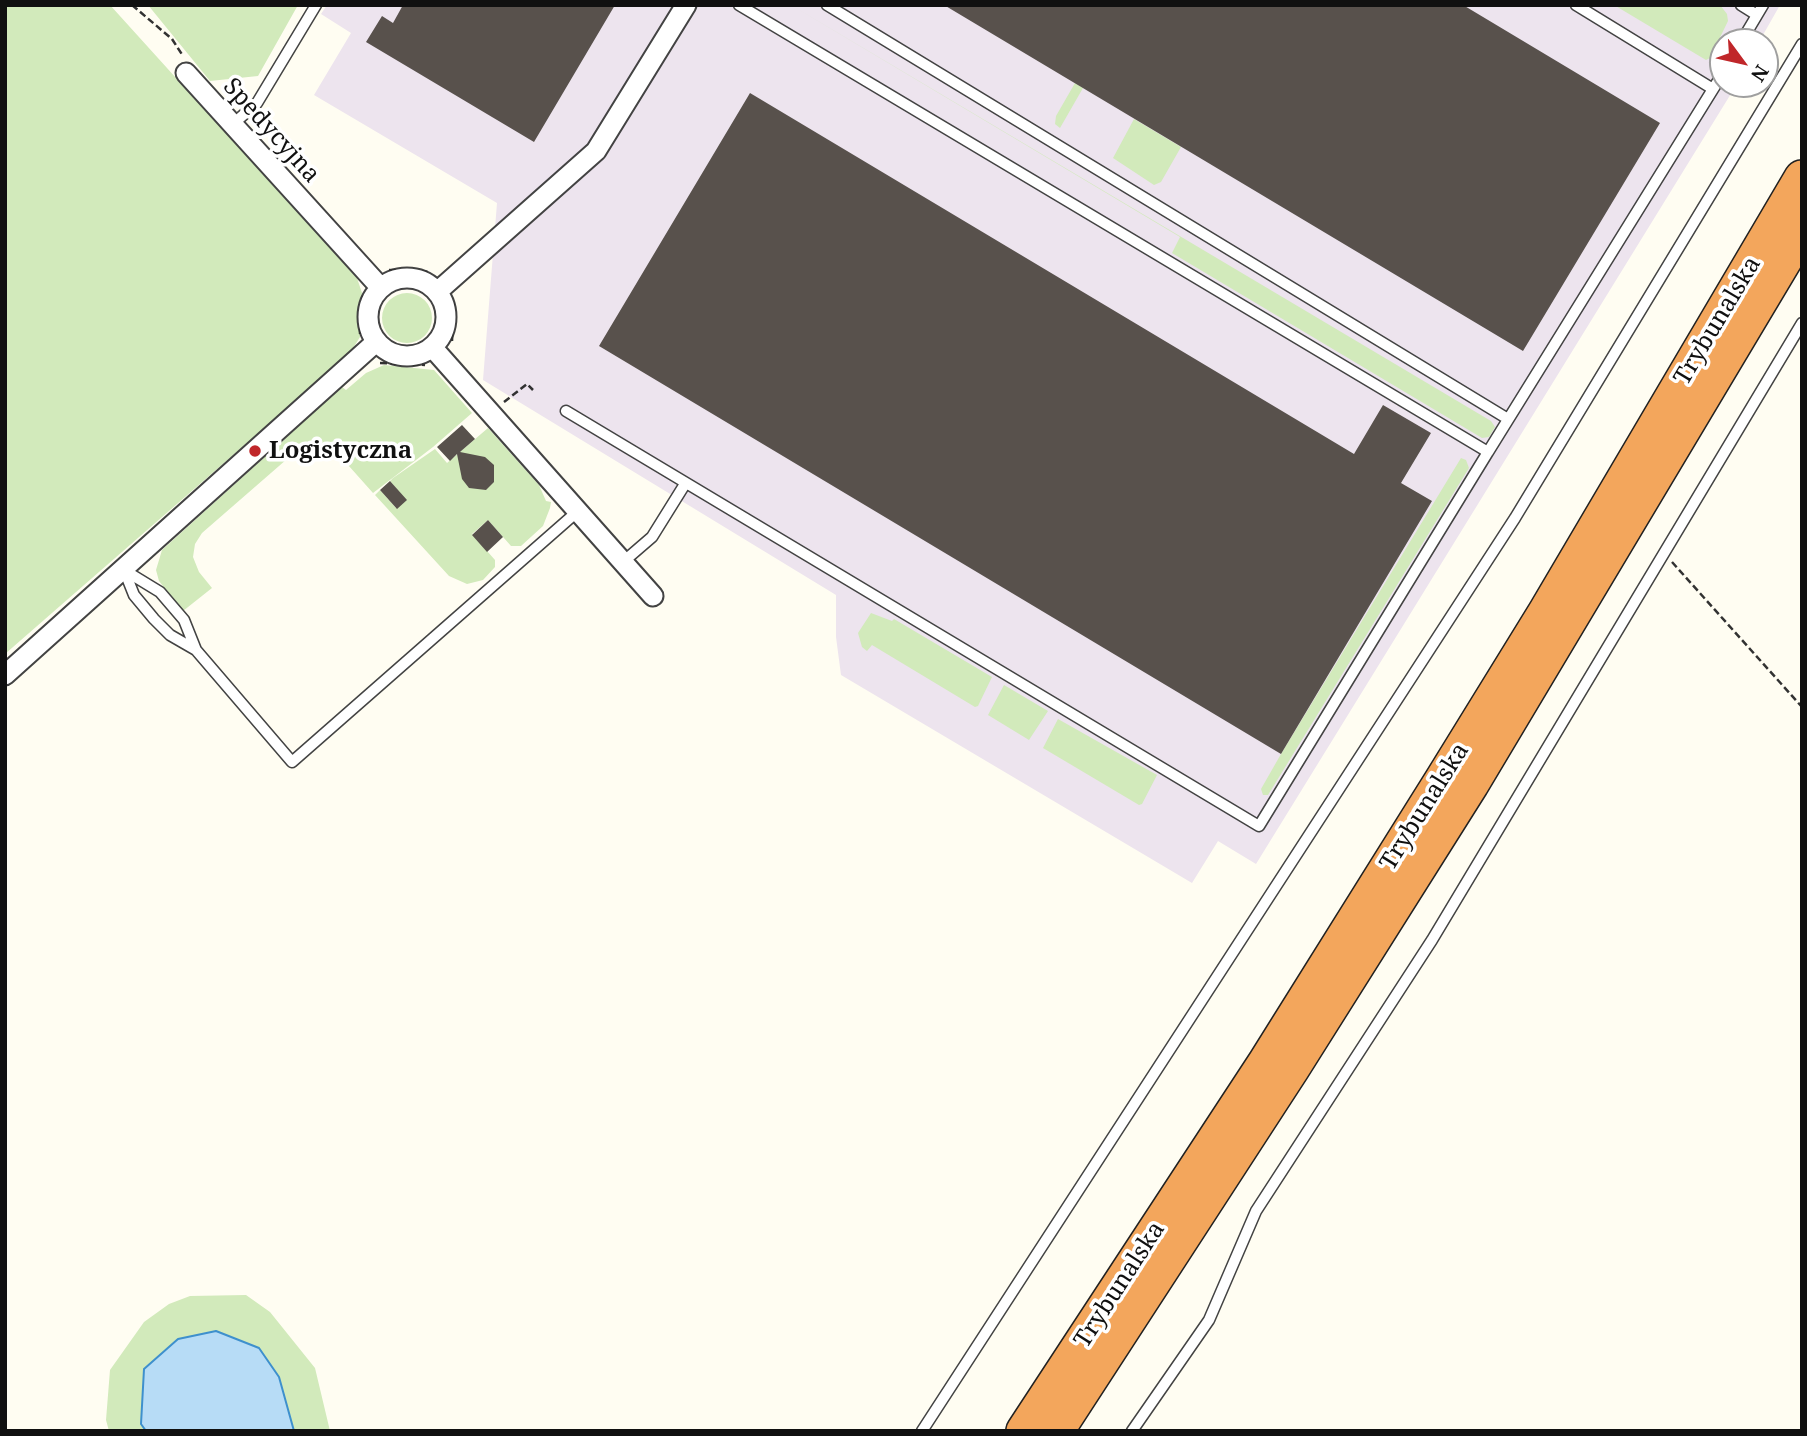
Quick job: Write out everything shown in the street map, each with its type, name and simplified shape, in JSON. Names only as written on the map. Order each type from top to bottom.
[{"type":"highway","name":"Trybunalska","points":[[1036,1428],[1457,757],[1802,178]]},
{"type":"highway","name":"Trybunalska","points":[[1036,1428],[1155,1281],[1471,784],[1802,230]]},
{"type":"street","points":[[437,292],[596,151],[685,5]]},
{"type":"street","name":"Spedycyjna","points":[[186,73],[381,278]]},
{"type":"street","points":[[431,356],[440,338],[446,314],[437,292],[416,279],[391,281],[381,278],[368,320],[376,342],[393,354],[431,356],[653,596]]},
{"type":"street","points":[[5,675],[376,342]]},
{"type":"lane","points":[[233,124],[257,103],[316,5]]},
{"type":"lane","points":[[739,5],[1488,452]]},
{"type":"lane","points":[[827,5],[1508,419]]},
{"type":"lane","points":[[1576,5],[1709,87]]},
{"type":"lane","points":[[1741,5],[1757,15]]},
{"type":"lane","points":[[1749,28],[1763,5]]},
{"type":"lane","points":[[922,1431],[1515,518],[1802,44]]},
{"type":"lane","points":[[566,411],[1259,826],[1709,95]]},
{"type":"lane","points":[[1132,1431],[1209,1320],[1256,1212],[1432,940],[1802,323]]},
{"type":"lane","points":[[623,562],[652,537],[685,484]]},
{"type":"lane","points":[[124,570],[160,592],[184,620],[196,650],[292,762],[578,512]]},
{"type":"lane","points":[[124,570],[134,595],[154,619],[170,635],[196,650]]},
{"type":"path","name":"Spedycyjna","points":[[132,5],[172,39],[183,57],[186,73]]},
{"type":"path","points":[[381,278],[433,273],[447,268],[458,259],[472,275],[457,288],[454,300],[454,349]]},
{"type":"path","points":[[374,365],[431,356]]},
{"type":"path","points":[[499,402],[507,402],[527,384],[533,390]]},
{"type":"path","points":[[1665,554],[1802,707]]},
{"type":"shaded area","points":[[327,5],[1780,5],[1767,28],[1709,28],[1709,98],[1728,98],[1256,864],[1218,841],[1192,883],[841,675],[836,637],[836,595],[483,380],[497,203],[314,95],[351,33],[321,14]]},
{"type":"green space","points":[[5,5],[110,5],[357,278],[363,296],[360,337],[350,353],[5,654]]},
{"type":"green space","points":[[148,5],[298,5],[258,76],[210,81]]},
{"type":"green space","points":[[791,5],[1491,421],[1495,427],[1489,437],[1482,438],[1172,253],[1180,237]]},
{"type":"green space","points":[[1614,5],[1720,5],[1727,14],[1728,21],[1725,28],[1709,28],[1709,58],[1706,60]]},
{"type":"green space","points":[[1075,83],[1083,88],[1060,128],[1055,124],[1056,116]]},
{"type":"green space","points":[[1134,119],[1181,147],[1161,182],[1154,185],[1113,158]]},
{"type":"green space","points":[[407,293],[425,300],[432,318],[425,336],[407,343],[389,336],[382,318],[389,300]]},
{"type":"green space","points":[[384,365],[434,370],[472,413],[373,493],[332,447],[322,443],[302,446],[202,533],[195,544],[193,557],[199,572],[212,588],[183,611],[159,581],[156,570],[162,550],[342,387],[346,390],[366,373]]},
{"type":"green space","points":[[488,428],[539,485],[546,501],[551,502],[543,526],[521,546],[511,546],[488,520],[472,534],[495,560],[495,567],[483,580],[467,584],[449,576],[375,495],[380,490],[396,508],[406,500],[390,481],[393,478],[435,449],[447,463]]},
{"type":"green space","points":[[1461,458],[1466,460],[1469,468],[1268,795],[1263,795],[1261,789],[1281,754]]},
{"type":"green space","points":[[871,613],[892,621],[894,619],[992,677],[978,706],[975,707],[872,645],[867,651],[862,647],[858,633]]},
{"type":"green space","points":[[1004,685],[1048,711],[1029,740],[988,715]]},
{"type":"green space","points":[[1058,719],[1157,775],[1142,804],[1139,805],[1043,748]]},
{"type":"green space","points":[[246,1295],[270,1312],[315,1368],[330,1431],[109,1431],[106,1420],[110,1370],[144,1322],[169,1304],[190,1296]]},
{"type":"water","points":[[216,1331],[259,1348],[279,1377],[294,1431],[146,1431],[141,1424],[144,1369],[178,1339]]},
{"type":"building","points":[[403,5],[615,5],[534,142],[366,42],[382,16],[393,23]]},
{"type":"building","points":[[944,5],[1463,5],[1660,123],[1523,351]]},
{"type":"building","points":[[750,93],[1354,454],[1383,405],[1431,433],[1401,483],[1432,501],[1281,754],[599,346]]},
{"type":"building","points":[[462,425],[475,439],[460,452],[485,457],[494,465],[494,482],[486,490],[469,488],[462,479],[457,454],[450,461],[437,447]]},
{"type":"building","points":[[390,481],[407,500],[397,509],[380,490]]},
{"type":"building","points":[[488,520],[503,537],[487,552],[472,535]]},
{"type":"place","name":"Logistyczna","points":[[255,451]]}]
